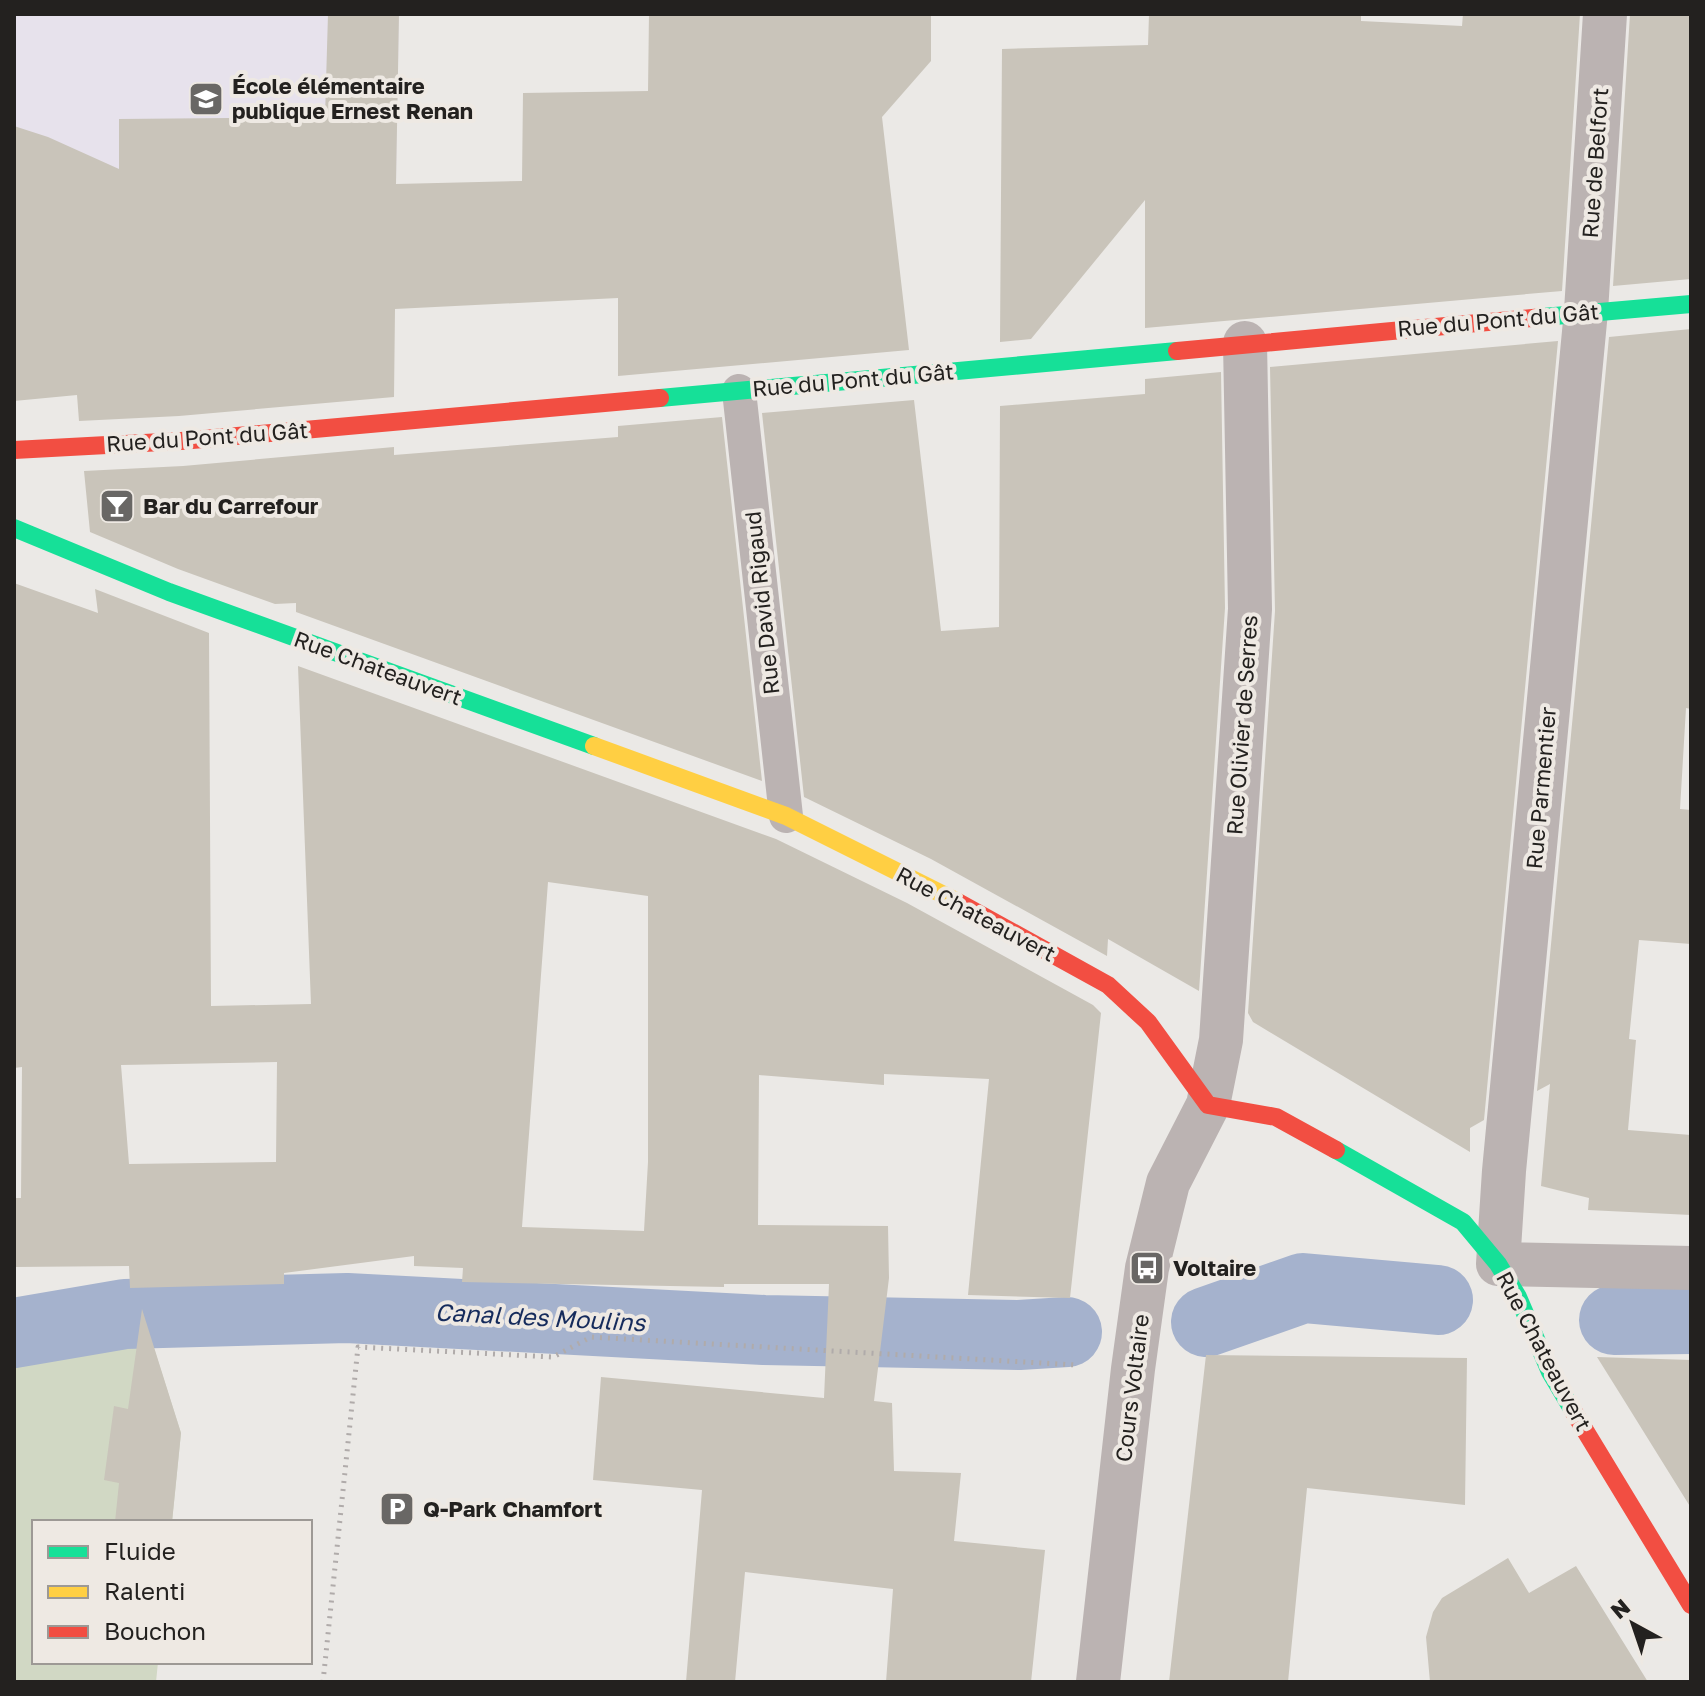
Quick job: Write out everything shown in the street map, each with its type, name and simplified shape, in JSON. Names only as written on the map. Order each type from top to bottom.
[{"type":"street","name":"Rue de Belfort","points":[[1586,311],[1605,14]]},
{"type":"street","name":"Rue du Pont du Gât","points":[[14,450],[181,441],[1586,311],[1691,304]]},
{"type":"street","name":"Rue Parmentier","points":[[1498,1264],[1504,1171],[1586,311]]},
{"type":"street","name":"Rue Olivier de Serres","points":[[1208,1105],[1221,1040],[1250,609],[1245,343]]},
{"type":"street","name":"Rue Chateauvert","points":[[14,528],[169,592],[786,816],[919,881],[1108,985],[1148,1022],[1208,1105],[1276,1117],[1463,1222],[1498,1264],[1518,1297],[1550,1372],[1691,1605]]},
{"type":"street","name":"Cours Voltaire","points":[[1098,1682],[1147,1268],[1168,1183],[1208,1105]]},
{"type":"street","points":[[1498,1264],[1691,1268]]},
{"type":"lane","name":"Rue David Rigaud","points":[[739,391],[786,816]]},
{"type":"path","points":[[323,1682],[358,1347],[553,1357],[591,1337],[1133,1369]]},
{"type":"shaded area","name":"École élémentaire publique Ernest Renan","points":[[14,14],[399,14],[396,184],[14,195]]},
{"type":"green space","points":[[150,1336],[181,1433],[172,1520],[32,1520],[32,1664],[158,1664],[156,1682],[14,1682],[14,1354]]},
{"type":"building","points":[[328,14],[399,14],[396,184],[522,181],[523,93],[648,91],[649,14],[931,14],[931,61],[882,117],[909,350],[618,376],[618,298],[395,309],[394,397],[179,416],[79,421],[77,395],[14,401],[14,126],[48,137],[119,169],[119,119],[325,117]]},
{"type":"building","points":[[1149,14],[1361,14],[1361,21],[1462,26],[1463,14],[1580,14],[1562,291],[1145,328],[1145,200],[1031,339],[1000,342],[1002,49],[1148,45]]},
{"type":"building","points":[[1630,14],[1691,14],[1691,279],[1613,286]]},
{"type":"building","points":[[1691,329],[1691,709],[1686,708],[1680,809],[1691,810],[1691,944],[1639,940],[1629,1039],[1636,1040],[1628,1130],[1691,1135],[1691,1215],[1588,1210],[1589,1198],[1541,1186],[1550,1084],[1537,1091],[1609,337]]},
{"type":"building","points":[[1558,341],[1484,1120],[1470,1128],[1470,1152],[1253,1022],[1248,1013],[1275,611],[1270,367]]},
{"type":"building","points":[[1221,372],[1225,608],[1199,991],[1108,939],[1107,956],[931,859],[804,797],[762,413],[914,400],[941,631],[999,627],[1000,406],[1145,394],[1145,379]]},
{"type":"building","points":[[722,417],[762,781],[296,612],[296,603],[275,604],[178,569],[90,532],[84,471],[183,466],[394,447],[394,455],[618,437],[618,426]]},
{"type":"building","points":[[14,583],[98,613],[95,589],[209,633],[211,1006],[311,1004],[298,666],[776,839],[907,903],[1093,1005],[1101,1013],[1070,1298],[968,1295],[989,1079],[884,1074],[884,1085],[759,1075],[758,1225],[888,1226],[889,1278],[874,1401],[892,1403],[894,1471],[961,1473],[954,1541],[1045,1550],[1031,1682],[886,1682],[893,1589],[745,1572],[735,1682],[686,1682],[702,1490],[593,1480],[601,1377],[824,1398],[829,1284],[724,1284],[724,1287],[462,1282],[463,1268],[414,1266],[414,1256],[284,1273],[284,1284],[130,1288],[129,1266],[14,1267],[14,1198],[21,1198],[22,1067],[14,1068]],"holes":[[[548,882],[648,896],[648,1162],[644,1231],[522,1227]],[[277,1062],[276,1162],[129,1164],[121,1065]]]},
{"type":"building","points":[[142,1309],[181,1433],[172,1520],[115,1520],[119,1483],[104,1480],[114,1406],[128,1409]]},
{"type":"building","points":[[1206,1355],[1467,1358],[1465,1505],[1307,1488],[1288,1682],[1169,1682]]},
{"type":"building","points":[[1597,1357],[1691,1360],[1691,1508],[1622,1397]]},
{"type":"building","points":[[1508,1558],[1529,1593],[1576,1566],[1648,1682],[1430,1682],[1426,1637],[1433,1612],[1442,1598]]},
{"type":"waterway","name":"Canal des Moulins","points":[[1206,1322],[1303,1288],[1438,1300]]},
{"type":"waterway","name":"Canal des Moulins","points":[[14,1333],[125,1314],[347,1308],[764,1330],[1019,1335],[1067,1332]]},
{"type":"waterway","name":"Canal des Moulins","points":[[1614,1320],[1691,1319]]},
{"type":"traffic: fast","points":[[1543,317],[1691,304]]},
{"type":"traffic: fast","points":[[660,398],[1177,351]]},
{"type":"traffic: fast","points":[[14,528],[169,592],[594,746]]},
{"type":"traffic: fast","points":[[1336,1150],[1463,1222],[1498,1264],[1518,1297],[1550,1372],[1572,1409]]},
{"type":"traffic: slow","points":[[594,746],[786,816],[958,902]]},
{"type":"traffic: jam","points":[[1177,351],[1543,317]]},
{"type":"traffic: jam","points":[[14,450],[181,441],[660,398]]},
{"type":"traffic: jam","points":[[958,902],[1108,985],[1148,1022],[1208,1105],[1276,1117],[1336,1150]]},
{"type":"traffic: jam","points":[[1572,1409],[1691,1605]]},
{"type":"place","name":"École élémentaire publique Ernest Renan","points":[[206,99]]},
{"type":"place","name":"Bar du Carrefour","points":[[117,506]]},
{"type":"place","name":"Voltaire","points":[[1147,1268]]},
{"type":"place","name":"Q-Park Chamfort","points":[[397,1509]]}]
